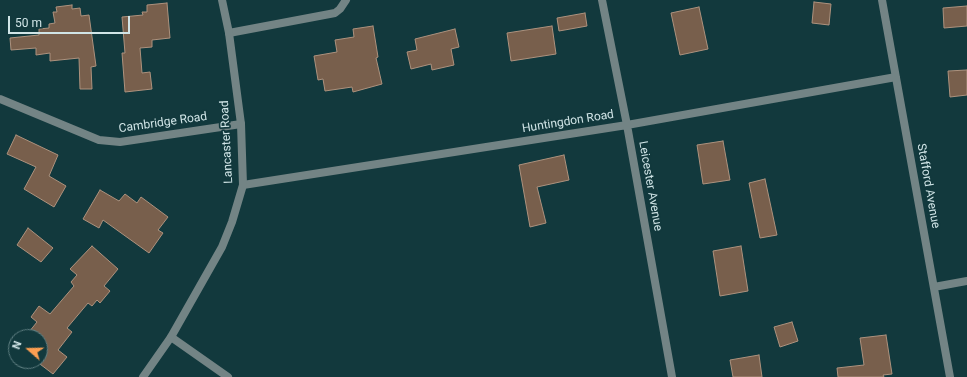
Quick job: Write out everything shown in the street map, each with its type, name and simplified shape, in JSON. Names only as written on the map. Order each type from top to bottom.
[{"type":"street","name":"Lancaster Road","points":[[143,377],[171,337],[222,247],[232,222],[243,185],[241,124],[222,0]]},
{"type":"street","points":[[228,33],[335,13],[340,9],[346,0]]},
{"type":"street","name":"Leicester Avenue","points":[[602,0],[627,125],[672,377]]},
{"type":"street","name":"Stafford Avenue","points":[[882,0],[950,377]]},
{"type":"street","name":"Huntingdon Road","points":[[243,185],[627,125],[896,77]]},
{"type":"street","name":"Cambridge Road","points":[[0,99],[99,140],[120,142],[241,124]]},
{"type":"street","points":[[934,287],[967,281]]},
{"type":"street","points":[[171,337],[228,377]]},
{"type":"building","points":[[814,2],[831,4],[829,25],[812,23]]},
{"type":"building","points":[[167,3],[170,38],[152,40],[152,47],[140,48],[142,73],[150,72],[152,89],[125,92],[122,53],[125,53],[122,17],[143,15],[142,12],[147,12],[147,5]]},
{"type":"building","points":[[72,5],[72,9],[80,8],[81,16],[89,15],[96,66],[91,67],[92,89],[80,89],[79,58],[50,61],[50,53],[36,55],[36,48],[11,50],[10,38],[39,35],[39,29],[49,28],[49,24],[55,23],[53,12],[57,12],[56,7]]},
{"type":"building","points":[[967,6],[967,26],[944,28],[943,8]]},
{"type":"building","points":[[699,7],[708,49],[680,55],[671,13]]},
{"type":"building","points":[[585,13],[587,26],[559,31],[557,18]]},
{"type":"building","points":[[373,26],[378,57],[376,58],[382,84],[353,92],[352,87],[325,91],[323,79],[318,80],[314,56],[337,52],[335,40],[354,37],[353,29]]},
{"type":"building","points":[[552,26],[556,54],[511,61],[507,33]]},
{"type":"building","points":[[455,29],[459,47],[451,49],[454,65],[432,70],[431,64],[411,69],[407,52],[417,50],[415,39]]},
{"type":"building","points":[[967,70],[967,95],[950,97],[948,71]]},
{"type":"building","points":[[16,135],[58,155],[49,176],[66,186],[54,207],[24,189],[36,167],[7,154]]},
{"type":"building","points":[[723,141],[730,180],[703,184],[697,145]]},
{"type":"building","points":[[564,155],[569,180],[537,187],[546,223],[530,227],[519,165]]},
{"type":"building","points":[[765,179],[777,235],[760,238],[749,183]]},
{"type":"building","points":[[100,190],[119,201],[125,194],[137,203],[141,197],[168,217],[158,230],[163,233],[149,253],[103,220],[99,228],[83,219]]},
{"type":"building","points":[[28,228],[53,248],[41,262],[17,245]]},
{"type":"building","points":[[92,246],[118,269],[104,286],[110,291],[100,303],[97,300],[92,306],[88,303],[67,328],[72,332],[58,350],[67,357],[53,374],[46,369],[48,369],[48,329],[31,329],[37,322],[31,317],[39,306],[50,314],[74,286],[71,282],[77,275],[70,269]]},
{"type":"building","points":[[741,246],[748,291],[720,296],[713,251]]},
{"type":"building","points":[[792,322],[798,341],[780,347],[774,327]]},
{"type":"building","points":[[886,335],[892,374],[883,375],[884,377],[838,377],[837,368],[864,365],[860,338]]},
{"type":"building","points":[[759,355],[762,377],[733,377],[730,360]]}]
